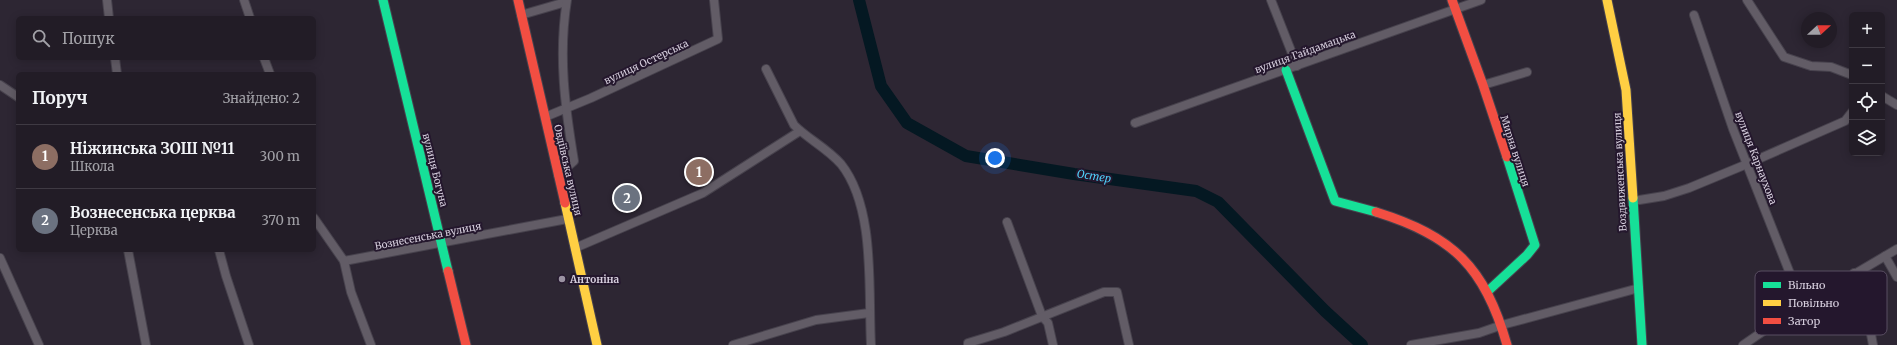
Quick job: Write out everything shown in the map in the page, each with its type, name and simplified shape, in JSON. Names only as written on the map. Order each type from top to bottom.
[{"type":"street","points":[[107,0],[110,16]]},
{"type":"street","points":[[244,0],[249,16]]},
{"type":"street","name":"вулиця Богуна","points":[[382,0],[466,345]]},
{"type":"street","name":"Овдіївська вулиця","points":[[518,0],[597,345]]},
{"type":"street","name":"вулиця Остерська","points":[[545,117],[718,39],[714,0]]},
{"type":"street","points":[[1271,0],[1297,66]]},
{"type":"street","name":"вулиця Гайдамацька","points":[[1135,123],[1297,66],[1453,4],[1481,0]]},
{"type":"street","name":"Воздвиженська вулиця","points":[[1607,0],[1626,90],[1642,345]]},
{"type":"street","points":[[1747,0],[1784,57],[1811,66],[1831,67],[1849,74]]},
{"type":"street","points":[[521,15],[566,1],[563,23],[562,58],[566,108],[574,161],[558,175]]},
{"type":"street","name":"Мирна вулиця","points":[[1453,4],[1483,85],[1535,246],[1487,292]]},
{"type":"street","name":"вулиця Карнаухова","points":[[1694,15],[1733,129],[1789,271]]},
{"type":"street","points":[[115,60],[117,72]]},
{"type":"street","points":[[265,60],[269,72]]},
{"type":"street","points":[[766,69],[794,125],[826,149],[840,163],[857,191],[866,240],[870,288],[869,313],[871,345]]},
{"type":"street","points":[[1286,70],[1335,201],[1376,212],[1425,232],[1464,258],[1477,274],[1487,292],[1502,325],[1507,345]]},
{"type":"street","points":[[1483,85],[1528,72]]},
{"type":"street","points":[[0,85],[16,95]]},
{"type":"street","points":[[1885,98],[1897,105]]},
{"type":"street","points":[[1633,201],[1664,196],[1747,164],[1845,121],[1849,116]]},
{"type":"street","points":[[575,248],[702,193],[800,131]]},
{"type":"street","name":"Вознесенська вулиця","points":[[344,261],[441,244],[567,219]]},
{"type":"street","points":[[316,221],[344,261],[351,292],[371,345]]},
{"type":"street","points":[[1007,222],[1042,316],[1048,323],[1053,345]]},
{"type":"street","points":[[1858,271],[1897,249]]},
{"type":"street","points":[[128,252],[146,345]]},
{"type":"street","points":[[220,252],[249,345]]},
{"type":"street","points":[[1884,256],[1897,277]]},
{"type":"street","points":[[0,258],[39,345]]},
{"type":"street","points":[[1412,345],[1479,333],[1502,325],[1639,288]]},
{"type":"street","points":[[968,345],[968,343],[1004,332],[1104,292],[1117,292],[1129,345]]},
{"type":"street","points":[[733,345],[816,320],[869,313]]},
{"type":"street","points":[[1743,345],[1758,335]]},
{"type":"street","points":[[1871,335],[1873,345]]},
{"type":"waterway","name":"Остер","points":[[859,0],[881,86],[907,123],[966,156],[1074,174],[1196,191],[1218,202],[1325,311],[1362,345]]},
{"type":"traffic: fast","points":[[383,0],[448,271]]},
{"type":"traffic: fast","points":[[1286,70],[1335,201],[1376,212]]},
{"type":"traffic: fast","points":[[1487,292],[1527,255],[1535,245],[1507,157]]},
{"type":"traffic: fast","points":[[1633,198],[1642,345]]},
{"type":"traffic: slow","points":[[1607,0],[1626,90],[1633,198]]},
{"type":"traffic: slow","points":[[565,203],[597,345]]},
{"type":"traffic: jam","points":[[518,0],[565,203]]},
{"type":"traffic: jam","points":[[1452,0],[1507,157]]},
{"type":"traffic: jam","points":[[1376,212],[1403,221],[1426,232],[1445,244],[1462,258],[1476,275],[1488,295],[1507,345]]},
{"type":"traffic: jam","points":[[448,271],[466,345]]},
{"type":"place","name":"Ніжинська ЗОШ №11","points":[[699,172]]},
{"type":"place","name":"Вознесенська церква","points":[[627,198]]},
{"type":"place","name":"Антоніна","points":[[562,279]]}]
